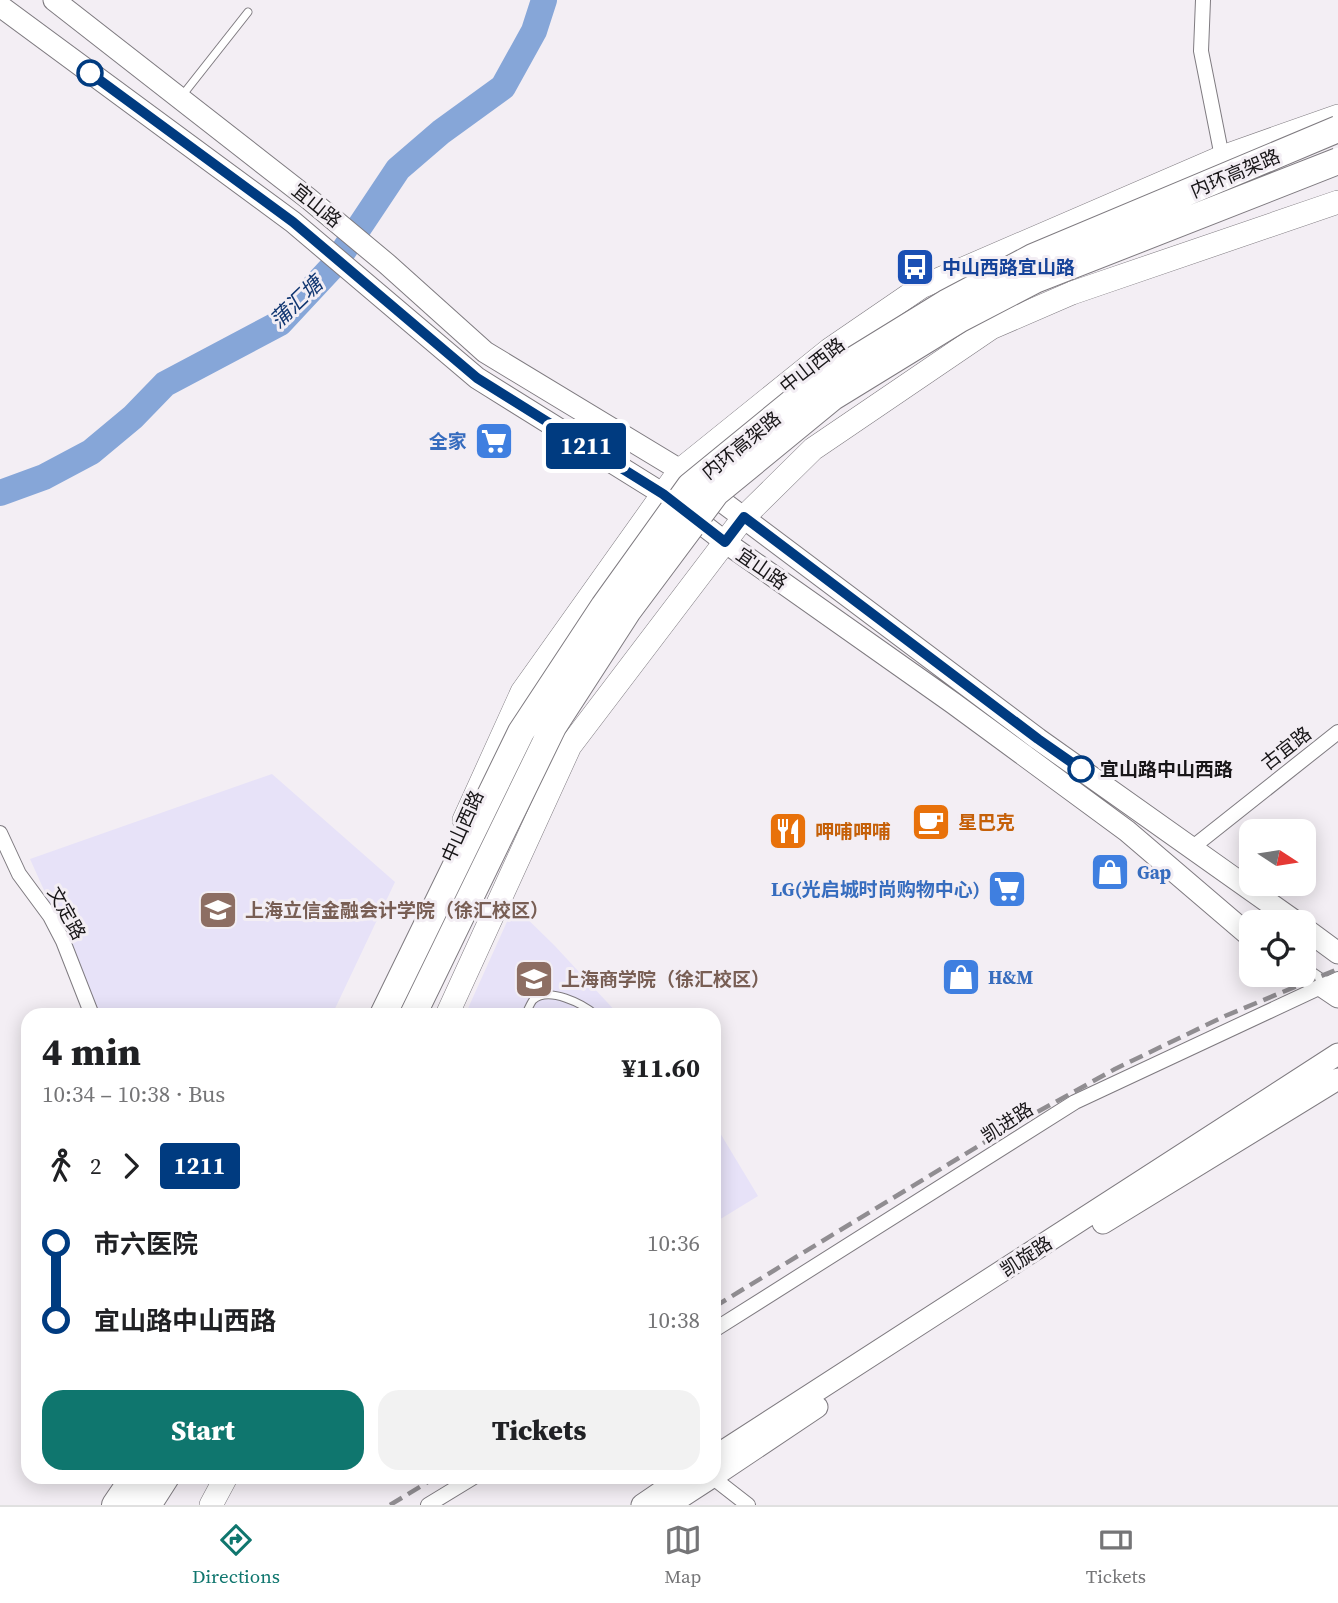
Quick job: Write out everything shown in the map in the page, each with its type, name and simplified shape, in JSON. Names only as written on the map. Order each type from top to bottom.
[{"type":"highway","name":"内环高架路","points":[[386,1008],[521,732],[604,606],[690,486],[816,383],[946,303],[1033,257],[1338,130]]},
{"type":"highway","name":"内环高架路","points":[[416,1008],[553,727],[628,611],[716,493],[833,397],[960,319],[1035,280],[1338,161]]},
{"type":"highway","points":[[115,1505],[129,1484]]},
{"type":"highway","points":[[148,1505],[162,1484]]},
{"type":"main road","name":"宜山路","points":[[54,0],[309,199],[387,264],[485,352],[680,470],[1038,739],[1280,910]]},
{"type":"main road","name":"宜山路","points":[[0,6],[293,222],[477,378],[663,494],[725,542],[953,703],[1127,831],[1239,927]]},
{"type":"main road","name":"中山西路","points":[[380,1008],[522,692],[680,470],[829,351],[921,287],[1222,157],[1338,116]]},
{"type":"main road","points":[[450,1008],[570,746],[744,517],[813,449],[991,328],[1072,293],[1338,202]]},
{"type":"main road","points":[[1316,937],[1338,953]]},
{"type":"main road","points":[[1316,980],[1333,988]]},
{"type":"main road","name":"凯旋路","points":[[721,1452],[1338,1054]]},
{"type":"main road","name":"凯旋路","points":[[721,1472],[995,1289],[1338,1079]]},
{"type":"main road","points":[[128,1505],[147,1484]]},
{"type":"main road","points":[[157,1505],[164,1484]]},
{"type":"main road","points":[[211,1505],[222,1484]]},
{"type":"main road","points":[[642,1505],[673,1484]]},
{"type":"main road","name":"凯旋路","points":[[669,1505],[702,1484]]},
{"type":"street","points":[[1203,0],[1201,51],[1222,157]]},
{"type":"street","name":"古宜路","points":[[1193,847],[1338,732]]},
{"type":"street","name":"文定路","points":[[0,833],[19,874],[50,916],[89,1008]]},
{"type":"street","name":"凯进路","points":[[721,1326],[1075,1102],[1333,988]]},
{"type":"street","points":[[721,1483],[748,1505]]},
{"type":"street","points":[[428,1505],[462,1484]]},
{"type":"lane","points":[[180,97],[248,12]]},
{"type":"lane","points":[[528,1008],[532,1001],[554,995],[587,1008]]},
{"type":"shaded area","name":"上海立信金融会计学院（徐汇校区）","points":[[272,774],[395,882],[335,1008],[97,1008],[30,859]]},
{"type":"shaded area","name":"上海商学院（徐汇校区）","points":[[514,906],[612,1008],[468,1008]]},
{"type":"shaded area","points":[[721,1135],[758,1196],[721,1219]]},
{"type":"waterway","name":"蒲汇塘","points":[[0,493],[44,477],[91,452],[133,417],[165,384],[280,323],[334,265],[398,169],[441,132],[503,87],[534,31],[544,0]]},
{"type":"railway","points":[[721,1303],[1003,1131],[1115,1069],[1225,1016],[1338,969]]},
{"type":"railway","points":[[390,1505],[424,1484]]},
{"type":"bus line","name":"1211","points":[[90,73],[293,222],[477,378],[663,494],[725,542],[744,517],[1081,769]]},
{"type":"place","name":"中山西路宜山路","points":[[915,267]]},
{"type":"place","name":"全家","points":[[494,441]]},
{"type":"place","name":"宜山路中山西路","points":[[1081,769]]},
{"type":"place","name":"星巴克","points":[[931,822]]},
{"type":"place","name":"呷哺呷哺","points":[[788,831]]},
{"type":"place","name":"Gap","points":[[1110,872]]},
{"type":"place","name":"LG(光启城时尚购物中心)","points":[[1007,889]]},
{"type":"place","name":"上海立信金融会计学院（徐汇校区）","points":[[218,910]]},
{"type":"place","name":"H&M","points":[[961,977]]},
{"type":"place","name":"上海商学院（徐汇校区）","points":[[534,979]]}]
